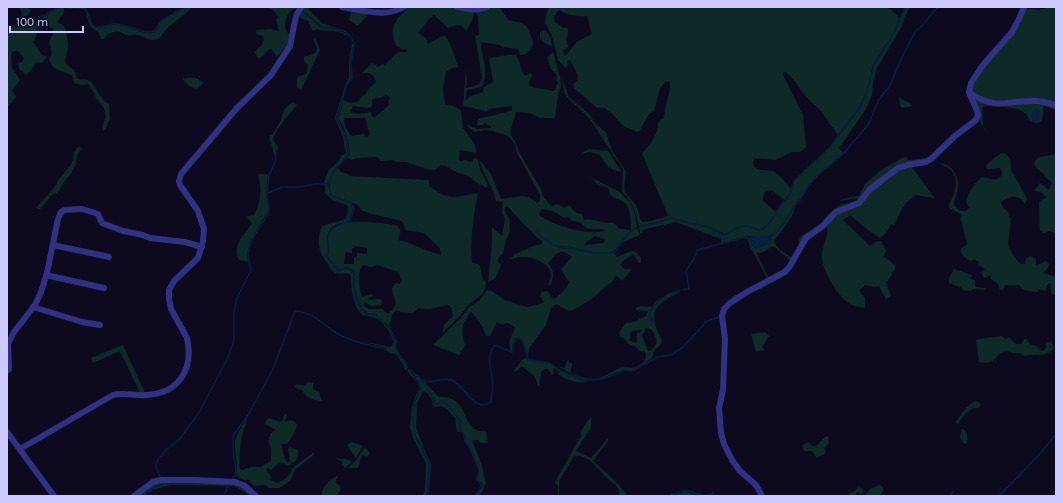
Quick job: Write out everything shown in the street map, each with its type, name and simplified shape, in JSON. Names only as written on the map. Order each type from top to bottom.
[{"type":"street","points":[[20,449],[113,395],[152,394],[166,391],[177,384],[184,372],[189,351],[187,338],[174,315],[168,295],[174,281],[198,258],[202,247],[204,229],[201,216],[180,185],[179,181],[181,174],[237,108],[271,75],[290,46],[296,16],[302,7]]},
{"type":"street","points":[[342,7],[372,12],[395,11],[404,7]]},
{"type":"street","points":[[458,7],[467,10],[477,10],[487,7]]},
{"type":"street","points":[[762,496],[756,485],[740,471],[732,460],[724,444],[721,433],[719,408],[723,390],[725,339],[722,312],[730,303],[785,272],[806,238],[823,226],[836,212],[862,200],[870,189],[898,168],[907,164],[926,162],[931,159],[955,136],[976,120],[978,115],[969,92],[970,83],[1012,32],[1020,19],[1024,7]]},
{"type":"street","points":[[969,92],[980,100],[990,104],[1034,100],[1056,105]]},
{"type":"street","points":[[7,371],[9,370],[8,348],[10,338],[33,307],[41,292],[58,219],[61,212],[64,210],[76,208],[95,213],[98,214],[102,223],[123,231],[144,235],[150,238],[185,242],[202,247]]},
{"type":"street","points":[[53,245],[109,257]]},
{"type":"street","points":[[46,275],[104,288]]},
{"type":"street","points":[[33,307],[82,322],[100,325]]},
{"type":"street","points":[[7,432],[54,496]]},
{"type":"street","points":[[134,496],[153,482],[168,479],[235,482],[245,486],[256,496]]},
{"type":"green space","points":[[19,7],[27,7],[30,10],[29,14],[22,17]]},
{"type":"green space","points":[[61,7],[84,7],[91,23],[95,27],[100,28],[111,25],[119,25],[140,32],[151,33],[156,32],[160,23],[165,19],[186,7],[192,7],[171,25],[160,38],[153,40],[137,35],[126,35],[120,32],[111,33],[104,39],[101,39],[99,33],[91,27],[85,10],[64,8],[58,23],[64,26],[68,44],[65,62],[74,70],[78,79],[90,81],[101,98],[109,104],[110,119],[105,130],[103,131],[102,127],[106,117],[104,108],[88,84],[82,85],[74,83],[72,75],[52,66],[49,60],[52,53],[49,42],[54,32],[52,28],[45,26],[39,29],[33,42],[42,55],[47,57],[42,63],[35,63],[26,75],[19,69],[18,63],[22,62],[24,58],[18,51],[11,53],[12,68],[20,80],[12,90],[16,97],[7,108],[7,29],[40,19]]},
{"type":"green space","points":[[260,7],[299,8],[292,10],[286,18],[286,30],[292,38],[289,46],[284,48],[277,57],[271,48],[259,59],[254,52],[261,46],[264,40],[263,36],[256,34],[256,30],[270,29],[279,31],[276,19],[278,18],[275,12],[269,8]]},
{"type":"green space","points":[[304,7],[310,7],[308,9],[322,23],[340,29],[322,26],[302,10],[301,11],[321,28],[345,33],[348,37],[337,32],[316,29],[314,31],[312,30],[308,21],[301,18],[299,13]]},
{"type":"green space","points":[[408,7],[454,7],[461,10],[475,11],[472,21],[466,31],[462,26],[448,28],[434,15],[418,33],[426,38],[428,44],[444,35],[450,45],[459,68],[454,67],[446,72],[443,88],[445,104],[461,110],[463,128],[474,143],[477,153],[460,150],[460,161],[466,160],[473,162],[473,159],[477,158],[481,172],[488,184],[486,187],[478,184],[468,176],[440,165],[435,170],[430,170],[406,162],[397,162],[393,160],[381,161],[377,157],[356,158],[351,160],[347,157],[350,155],[348,141],[345,130],[338,118],[343,100],[351,103],[359,101],[368,89],[376,82],[374,77],[370,74],[361,74],[372,63],[378,67],[383,64],[385,65],[399,52],[407,52],[407,50],[398,47],[394,41],[393,27],[399,17]],"holes":[[[386,95],[390,97],[388,101],[389,105],[374,118],[371,112],[360,114],[352,113],[350,111],[353,106],[372,107],[372,99]],[[344,118],[365,118],[370,135],[366,137],[363,134],[351,136],[345,127]]]},
{"type":"green space","points":[[491,7],[499,7],[508,20],[520,22],[526,26],[533,43],[532,48],[528,52],[520,55],[518,49],[481,42],[485,70],[484,81],[482,86],[468,90],[466,93],[466,100],[471,96],[483,92],[484,87],[493,82],[489,58],[507,55],[516,55],[525,76],[531,73],[532,76],[529,86],[553,91],[555,90],[558,82],[556,80],[557,75],[551,69],[547,57],[553,52],[560,77],[561,87],[558,94],[555,118],[541,118],[529,113],[516,112],[510,132],[511,135],[519,152],[541,189],[543,196],[551,206],[558,204],[564,208],[571,206],[575,212],[582,214],[584,220],[614,223],[620,229],[631,230],[616,249],[610,253],[596,253],[552,244],[534,231],[552,245],[559,248],[596,254],[614,253],[617,257],[632,251],[636,252],[641,258],[641,262],[639,263],[633,254],[623,261],[620,265],[624,269],[632,269],[622,281],[616,275],[612,282],[592,299],[575,309],[569,311],[556,304],[551,308],[546,325],[529,348],[528,358],[525,344],[520,337],[515,338],[512,346],[513,350],[511,351],[511,336],[515,327],[508,323],[502,325],[497,322],[490,336],[486,336],[482,326],[471,311],[463,327],[462,331],[465,345],[459,355],[433,345],[460,319],[469,307],[479,301],[487,290],[505,300],[527,307],[544,302],[540,296],[541,292],[547,291],[553,299],[556,298],[569,282],[561,269],[572,257],[564,252],[558,252],[548,263],[553,274],[553,279],[550,285],[548,285],[551,277],[550,271],[545,264],[535,259],[526,257],[509,259],[513,257],[513,255],[542,244],[542,241],[508,207],[505,207],[505,211],[509,219],[510,231],[503,253],[497,261],[501,265],[496,277],[488,284],[492,227],[502,236],[505,219],[502,213],[503,202],[496,201],[495,195],[482,170],[479,159],[491,174],[501,199],[523,196],[529,197],[537,203],[540,201],[540,195],[517,153],[515,144],[508,136],[485,130],[475,132],[467,125],[477,129],[491,128],[491,126],[487,125],[486,123],[478,126],[477,121],[480,118],[512,110],[512,106],[489,109],[486,111],[463,106],[466,69],[466,88],[479,84],[482,78],[475,36],[479,35],[478,16],[476,14],[477,11]],"holes":[[[542,209],[553,211],[563,217],[569,217],[572,221],[580,222],[585,227],[604,229],[605,231],[581,231],[554,223],[540,216],[539,214]],[[595,236],[605,239],[604,243],[586,245],[585,243]]]},
{"type":"green space","points":[[549,7],[887,7],[899,18],[894,32],[873,65],[867,89],[860,106],[838,135],[820,110],[805,96],[793,79],[786,72],[783,72],[783,75],[803,115],[806,147],[800,152],[792,152],[775,160],[755,158],[753,161],[755,168],[773,171],[780,177],[791,189],[790,194],[785,200],[773,191],[766,190],[763,201],[776,212],[768,225],[760,230],[747,225],[725,234],[710,227],[672,218],[639,226],[634,207],[622,191],[623,169],[589,118],[565,95],[562,77],[569,97],[589,114],[594,122],[606,133],[612,150],[625,170],[625,192],[637,207],[642,222],[668,216],[642,153],[653,140],[659,123],[661,119],[663,119],[670,82],[667,81],[663,84],[660,89],[654,111],[649,114],[638,132],[625,127],[609,111],[602,108],[597,108],[574,88],[573,84],[577,81],[578,75],[570,60],[567,61],[568,65],[566,68],[558,60],[552,36],[545,23]],"holes":[[[559,10],[576,16],[587,16],[592,34],[578,41],[565,56],[563,51],[568,47],[566,39],[568,29],[555,23],[554,16]]]},
{"type":"green space","points":[[906,7],[910,7],[904,18],[902,26],[877,68],[873,82],[872,95],[866,109],[839,148],[843,153],[806,188],[803,196],[794,205],[785,221],[775,233],[769,236],[747,236],[721,243],[721,239],[676,222],[645,229],[641,234],[639,228],[672,219],[710,228],[722,235],[747,226],[760,230],[765,228],[791,194],[794,181],[830,147],[861,106],[868,89],[874,65],[895,32]]},
{"type":"green space","points":[[1056,7],[1056,104],[990,103],[972,92],[971,87],[1026,9],[1039,10]]},
{"type":"green space","points":[[352,10],[368,13],[358,26],[349,20]]},
{"type":"green space","points":[[543,30],[549,34],[552,46],[541,40],[540,32]]},
{"type":"green space","points":[[314,38],[320,50],[301,90],[297,87],[297,78],[306,74],[307,72],[308,65],[304,61],[304,57],[315,53],[317,48]]},
{"type":"green space","points":[[351,42],[353,45],[350,64],[351,78],[347,85],[336,118],[345,137],[348,154],[334,170],[328,183],[324,183],[328,171],[338,162],[342,155],[346,154],[343,137],[335,118],[349,78]]},
{"type":"green space","points":[[196,78],[204,83],[197,89],[191,87],[183,79]]},
{"type":"green space","points":[[972,95],[980,101],[1024,101],[1056,105],[1056,110],[1044,106],[1042,121],[1035,123],[1029,120],[1027,115],[1022,111],[1017,109],[1004,107],[982,107],[983,126],[992,141],[980,122]]},
{"type":"green space","points":[[899,97],[911,104],[912,106],[902,108]]},
{"type":"green space","points":[[292,102],[297,105],[275,134],[274,142],[278,147],[278,150],[275,150],[275,157],[270,136],[273,134],[281,120],[284,110]]},
{"type":"green space","points":[[79,146],[81,149],[77,155],[76,164],[72,172],[58,192],[52,195],[40,209],[36,208],[54,188],[59,179],[70,166],[73,160],[74,152]]},
{"type":"green space","points":[[589,149],[608,151],[621,171],[611,168],[606,164],[600,155],[590,152],[580,154]]},
{"type":"green space","points":[[1004,153],[1010,159],[1011,171],[1027,199],[1025,204],[1020,198],[1017,197],[1007,198],[1001,203],[1004,209],[1008,211],[1009,218],[1011,218],[1008,245],[1020,264],[1025,264],[1026,258],[1030,256],[1036,259],[1036,265],[1045,261],[1049,264],[1043,273],[1056,277],[1056,296],[1051,293],[1050,283],[1047,285],[1046,290],[1044,291],[1039,289],[1037,292],[1023,290],[1019,285],[1005,285],[1003,290],[1001,290],[998,284],[991,279],[991,275],[984,278],[981,272],[985,269],[978,265],[979,262],[974,259],[971,261],[969,260],[961,253],[961,248],[967,245],[961,219],[962,215],[948,207],[954,194],[956,181],[955,176],[946,166],[938,163],[948,165],[955,172],[958,187],[954,205],[959,210],[965,211],[969,208],[966,201],[970,191],[980,179],[983,177],[995,180],[1002,175],[1000,168],[988,169],[986,167],[994,158]]},
{"type":"green space","points":[[935,154],[929,160],[914,162],[898,167],[870,189],[858,202],[835,211],[822,225],[806,238],[790,266],[785,271],[751,289],[733,301],[732,297],[735,295],[766,279],[766,276],[750,247],[747,237],[755,249],[771,242],[770,237],[781,228],[795,206],[790,219],[774,241],[778,248],[791,257],[797,249],[800,237],[821,223],[830,212],[840,205],[856,201],[857,198],[840,200],[859,196],[865,184],[880,171],[902,158],[907,157],[908,160],[929,157]],"holes":[[[773,246],[790,260],[786,267],[769,277],[757,253],[763,252]]]},
{"type":"green space","points":[[1056,154],[1056,233],[1049,231],[1044,233],[1040,230],[1039,203],[1047,197],[1041,192],[1034,191],[1040,183],[1049,190],[1052,182],[1036,168],[1034,164],[1039,157]]},
{"type":"green space","points":[[910,164],[935,199],[916,195],[903,208],[895,225],[891,224],[887,232],[880,238],[850,215],[843,220],[870,246],[878,241],[881,241],[886,251],[883,257],[888,259],[895,266],[895,270],[892,272],[886,283],[891,296],[886,299],[879,286],[874,287],[865,285],[860,290],[860,293],[865,298],[865,308],[851,304],[843,298],[826,273],[822,254],[827,235],[826,224],[831,218],[867,195],[891,174]]},
{"type":"green space","points":[[338,168],[341,172],[348,174],[349,176],[429,180],[429,186],[442,194],[452,197],[478,193],[472,228],[472,263],[480,266],[483,280],[486,281],[485,289],[482,294],[442,333],[444,325],[453,316],[449,305],[430,309],[418,308],[413,313],[396,310],[392,315],[389,326],[375,313],[367,313],[361,307],[356,290],[354,270],[347,267],[339,269],[334,265],[328,256],[330,232],[335,227],[351,222],[371,222],[396,225],[400,232],[398,240],[441,255],[440,248],[424,233],[406,230],[402,221],[371,214],[361,210],[358,205],[332,195],[330,184]],"holes":[[[355,246],[367,248],[367,254],[357,253],[357,257],[354,258],[354,264],[344,264],[345,252],[352,253],[352,249]],[[363,265],[371,267],[378,265],[398,272],[402,281],[400,284],[396,283],[392,288],[396,304],[388,314],[382,309],[368,309],[363,305],[366,301],[368,305],[381,305],[382,301],[380,299],[369,300],[368,298],[373,296],[371,294],[362,297],[359,285],[359,272]]]},
{"type":"green space","points":[[268,174],[266,193],[268,207],[267,213],[250,241],[247,254],[248,262],[239,260],[237,250],[240,240],[252,223],[247,217],[254,215],[258,206],[260,190],[258,175]]},
{"type":"green space","points":[[592,178],[620,192],[631,204],[637,227],[631,230],[631,219],[627,205],[620,199],[614,198],[610,194],[608,188],[597,184]]},
{"type":"green space","points":[[325,184],[327,184],[331,196],[350,203],[353,208],[349,221],[335,225],[330,229],[327,236],[328,247],[326,256],[336,270],[339,271],[347,269],[352,271],[354,292],[359,307],[365,314],[375,315],[388,327],[396,342],[394,345],[397,352],[408,367],[406,370],[397,355],[389,352],[386,348],[362,341],[390,347],[394,342],[389,331],[380,320],[364,316],[357,308],[353,297],[351,275],[347,273],[333,272],[322,255],[319,246],[319,236],[322,226],[345,219],[348,210],[347,205],[332,200],[325,193]]},
{"type":"green space","points":[[637,228],[640,235],[621,243],[632,231]]},
{"type":"green space","points":[[954,269],[972,275],[970,279],[975,280],[975,287],[986,288],[986,290],[963,290],[962,288],[949,283],[949,278]]},
{"type":"green space","points":[[681,291],[664,301],[656,309],[654,315],[655,322],[662,341],[655,350],[651,359],[632,370],[622,370],[602,378],[583,380],[557,366],[565,368],[568,360],[572,363],[570,372],[591,379],[600,378],[624,367],[634,368],[645,361],[646,354],[644,351],[640,351],[634,346],[628,344],[624,338],[620,337],[620,331],[626,323],[634,322],[646,316],[648,311],[636,310],[636,307],[653,307],[658,301],[663,299],[668,294]],"holes":[[[645,328],[651,329],[657,342],[656,345],[648,351],[642,335]],[[641,330],[640,333],[637,333],[637,343],[630,341],[630,333]]]},
{"type":"green space","points":[[765,332],[769,336],[762,347],[765,350],[756,352],[751,334]]},
{"type":"green space","points":[[1002,336],[1006,339],[1009,337],[1016,344],[1021,344],[1024,339],[1026,339],[1030,344],[1036,346],[1042,351],[1045,350],[1046,344],[1051,341],[1054,348],[1048,353],[1025,356],[1020,353],[1005,352],[1001,353],[992,361],[985,363],[979,362],[976,340]]},
{"type":"green space","points":[[123,345],[145,393],[140,393],[120,351],[93,363],[91,358]]},
{"type":"green space","points":[[525,357],[529,361],[550,364],[577,379],[587,382],[568,380],[558,374],[559,372],[554,368],[554,373],[552,375],[548,369],[541,372],[539,387],[534,376],[522,366],[515,372],[514,370]]},
{"type":"green space","points":[[409,369],[421,388],[414,402],[413,418],[415,436],[429,464],[427,490],[425,496],[423,496],[425,490],[426,463],[413,438],[410,427],[412,407],[415,397],[420,388],[417,382],[407,371]]},
{"type":"green space","points":[[415,374],[422,381],[433,399],[434,404],[437,405],[441,402],[444,403],[452,410],[460,422],[459,427],[461,432],[457,432],[455,418],[447,409],[432,405],[433,403],[428,393],[423,391],[417,403],[416,428],[431,463],[429,491],[427,496],[430,464],[416,436],[413,418],[415,402],[422,388]]},
{"type":"green space","points":[[420,378],[439,397],[450,398],[457,403],[473,428],[479,431],[486,431],[488,443],[481,443],[478,440],[472,441],[482,465],[486,482],[479,496],[475,496],[483,487],[477,479],[479,470],[471,449],[465,441],[465,436],[460,427],[461,421],[447,403],[441,400],[437,404],[435,403],[434,398],[431,396],[431,392]]},
{"type":"green space","points":[[310,382],[313,383],[313,389],[319,392],[322,401],[310,398],[305,395],[302,390],[295,386],[297,384],[305,386]]},
{"type":"green space","points":[[976,401],[981,405],[978,408],[973,408],[964,415],[957,425],[956,422],[962,413],[967,407]]},
{"type":"green space","points":[[285,413],[287,415],[285,422],[290,420],[295,422],[297,425],[287,444],[281,444],[285,459],[287,462],[290,462],[288,449],[290,446],[291,448],[298,450],[298,458],[288,466],[279,463],[271,470],[268,468],[266,470],[271,477],[270,480],[278,483],[280,482],[289,475],[292,471],[291,469],[314,452],[314,455],[295,470],[290,481],[279,488],[269,488],[265,485],[254,486],[249,480],[236,476],[237,468],[235,441],[248,416],[240,449],[240,469],[243,470],[251,467],[260,467],[271,461],[271,448],[268,441],[271,433],[276,430],[265,424],[269,418],[280,422],[282,421]]},
{"type":"green space","points":[[591,416],[591,428],[576,451],[591,458],[608,438],[608,441],[593,461],[627,494],[620,496],[616,486],[590,460],[580,456],[574,456],[559,481],[558,496],[558,486],[555,482],[581,436],[580,433]]},
{"type":"green space","points":[[962,429],[965,430],[967,434],[967,443],[964,444],[960,437]]},
{"type":"green space","points":[[826,436],[828,437],[829,443],[824,448],[826,453],[817,458],[812,451],[804,451],[802,446],[808,442],[812,446],[816,446]]},
{"type":"green space","points":[[351,442],[363,446],[356,458],[347,445]]},
{"type":"green space","points":[[365,447],[369,452],[367,457],[362,455],[358,468],[348,468],[357,459]]},
{"type":"green space","points":[[335,458],[349,460],[352,462],[345,468],[342,462]]},
{"type":"green space","points":[[337,476],[338,477],[335,482],[340,486],[340,491],[336,496],[322,496],[326,484]]},
{"type":"green space","points":[[168,480],[240,485],[255,496],[249,495],[233,486],[171,485],[152,490],[143,496],[137,496],[155,484]]},
{"type":"green space","points":[[880,485],[883,487],[883,491],[879,496],[866,496],[866,493],[868,493],[870,489]]},
{"type":"green space","points":[[858,487],[863,489],[862,494],[858,491],[855,496],[848,496],[849,493],[854,492]]},
{"type":"green space","points":[[686,492],[701,496],[670,496]]},
{"type":"water","points":[[1036,108],[1040,110],[1039,120],[1033,121],[1031,118],[1033,111]]},
{"type":"water","points":[[767,235],[770,237],[771,242],[758,248],[753,247],[749,237],[760,237]]},
{"type":"waterway","points":[[7,28],[39,18],[59,7]]},
{"type":"waterway","points":[[85,7],[91,22],[95,27],[119,24],[150,32],[155,31],[161,21],[185,7]]},
{"type":"waterway","points":[[278,7],[285,7]]},
{"type":"waterway","points":[[640,227],[672,219],[710,228],[725,235],[737,228],[747,226],[760,230],[768,225],[782,203],[790,194],[794,181],[830,147],[861,106],[874,65],[895,32],[905,7]]},
{"type":"waterway","points":[[768,237],[781,228],[795,205],[818,175],[844,153],[867,126],[878,101],[889,87],[915,32],[939,7]]},
{"type":"waterway","points":[[301,11],[319,26],[327,29],[344,31],[351,37],[354,44],[351,64],[352,78],[347,85],[339,114],[337,115],[346,137],[349,154],[334,171],[328,184],[331,195],[350,203],[353,205],[354,209],[353,215],[349,222],[335,227],[329,233],[327,256],[336,268],[348,268],[353,270],[358,304],[362,311],[366,314],[375,314],[389,326],[397,342],[395,345],[398,353],[406,364]]},
{"type":"waterway","points":[[160,477],[156,467],[158,459],[167,449],[179,440],[200,411],[228,357],[232,346],[234,338],[234,313],[236,300],[251,270],[248,254],[251,241],[268,214],[269,207],[267,193],[269,175],[275,162],[276,150]]},
{"type":"waterway","points":[[268,193],[282,187],[328,184]]},
{"type":"waterway","points":[[535,231],[552,244],[559,247],[596,253],[613,253],[617,250],[625,237],[635,228]]},
{"type":"waterway","points":[[683,290],[689,288],[686,271],[695,257],[697,250],[747,237],[749,238]]},
{"type":"waterway","points":[[651,325],[652,321],[650,312],[657,301],[668,294],[680,290]]},
{"type":"waterway","points":[[232,479],[235,476],[236,469],[233,452],[233,436],[248,415],[273,369],[295,311],[315,317],[338,334],[349,339],[386,349]]},
{"type":"waterway","points":[[410,370],[427,382],[450,379],[457,383],[475,402],[485,405],[491,402],[492,385],[490,357],[492,349],[495,345],[512,352],[516,339],[520,338],[524,343],[526,355],[529,360],[550,363],[561,371],[583,381],[602,379],[623,370],[632,371],[658,357],[671,355],[682,348],[707,321],[719,317]]},
{"type":"waterway","points":[[414,374],[422,388],[414,402],[413,418],[415,436],[429,464],[428,490],[425,496]]},
{"type":"waterway","points":[[419,376],[431,396],[434,398],[434,403],[437,404],[441,401],[447,404],[461,422],[460,427],[465,442],[472,452],[479,471],[477,479],[482,487],[475,496]]},
{"type":"waterway","points":[[999,496],[1038,456],[1056,434]]},
{"type":"waterway","points":[[144,496],[155,487],[163,484]]},
{"type":"waterway","points":[[224,496],[228,486]]},
{"type":"waterway","points":[[669,496],[678,492],[686,491],[704,495],[710,495],[713,493]]},
{"type":"waterway","points":[[950,496],[953,492]]}]
